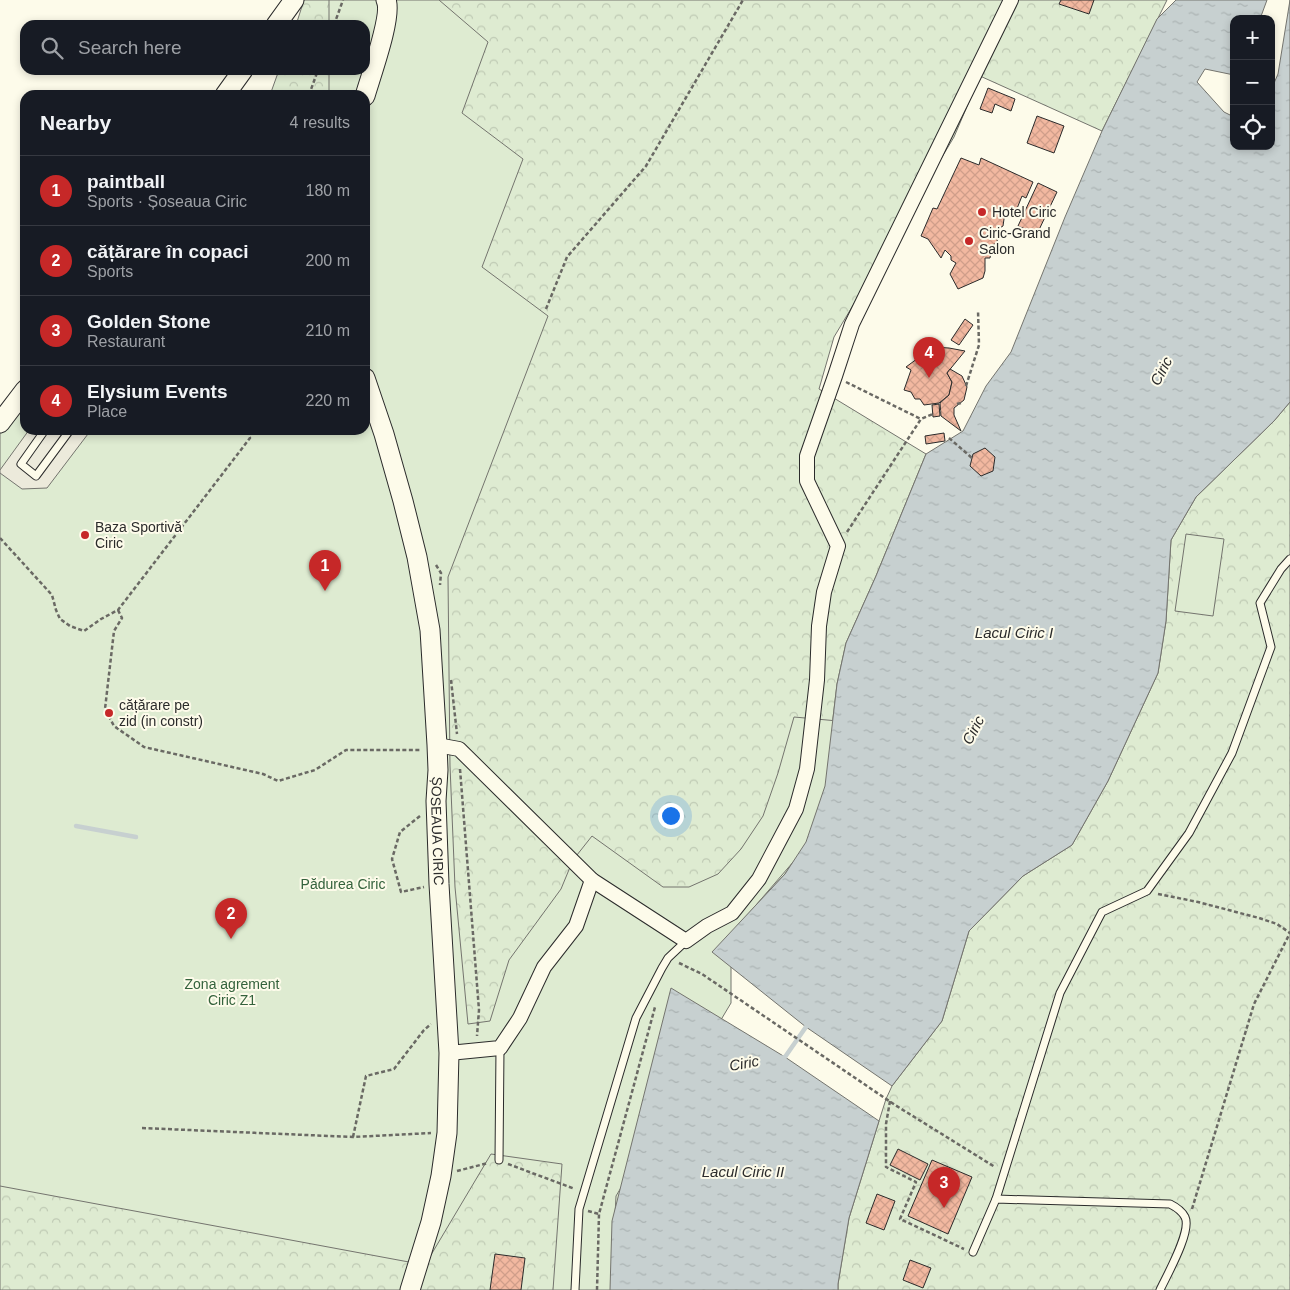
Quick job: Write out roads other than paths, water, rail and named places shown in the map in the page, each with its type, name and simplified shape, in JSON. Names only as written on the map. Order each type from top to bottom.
[{"type":"main road","points":[[280,20],[294,0]]},
{"type":"main road","points":[[367,90],[386,23],[388,4],[386,0]]},
{"type":"main road","points":[[229,90],[240,75]]},
{"type":"main road","name":"ȘOSEAUA CIRIC","points":[[370,393],[404,501],[430,630],[429,747],[438,770],[436,801],[439,884],[449,1053],[447,1133],[442,1176],[432,1222],[410,1290]]},
{"type":"main road","points":[[0,423],[20,397]]},
{"type":"street","points":[[429,747],[459,749],[592,880],[686,941],[707,926],[732,914],[759,879],[796,809],[807,769],[817,680],[819,626],[823,601],[838,546],[807,481],[807,456],[852,324],[1011,0]]},
{"type":"street","points":[[449,1053],[500,1048],[520,1018],[544,967],[576,926],[592,880]]},
{"type":"lane","points":[[42,435],[21,464],[36,476],[66,435]]},
{"type":"lane","points":[[973,1252],[1005,1173],[1060,993],[1102,912],[1147,891],[1189,833],[1232,753],[1271,648],[1260,603],[1281,569],[1290,559]]},
{"type":"lane","points":[[575,1290],[579,1209],[636,1018],[668,958],[686,941]]},
{"type":"lane","points":[[499,1160],[500,1048]]},
{"type":"lane","points":[[996,1199],[1170,1204],[1185,1217],[1188,1226],[1160,1290]]},
{"type":"water","name":"Lacul Ciric I","points":[[1176,0],[1267,0],[1261,15],[1230,15],[1230,74],[1205,69],[1197,82],[1224,112],[1230,115],[1230,150],[1275,150],[1275,81],[1278,74],[1290,0],[1290,402],[1274,421],[1196,497],[1171,540],[1166,621],[1158,673],[1108,781],[1072,845],[1023,876],[969,931],[942,1021],[892,1086],[806,1027],[712,952],[785,874],[806,842],[825,786],[837,684],[846,643],[876,576],[926,454],[963,431],[986,386],[1011,352],[1102,131],[1157,19]]},
{"type":"water","name":"Lacul Ciric II","points":[[671,988],[785,1057],[879,1121],[849,1218],[838,1290],[610,1290],[612,1221]]},
{"type":"waterway","points":[[76,826],[136,837]]},
{"type":"waterway","name":"Ciric","points":[[781,1058],[785,1057],[808,1024]]},
{"type":"place","name":"Hotel Ciric","points":[[982,212]]},
{"type":"place","name":"Ciric-Grand Salon","points":[[969,241]]},
{"type":"place","name":"Elysium Events","points":[[929,378]]},
{"type":"place","name":"Baza Sportivă Ciric","points":[[85,535]]},
{"type":"place","name":"paintball","points":[[325,591]]},
{"type":"place","name":"cățărare pe zid (in constr)","points":[[109,713]]},
{"type":"place","name":"cățărare în copaci","points":[[231,939]]},
{"type":"place","name":"Golden Stone","points":[[944,1208]]},
{"type":"park label","name":"Pădurea Ciric","points":[[343,884]]},
{"type":"park label","name":"Zona agrement Ciric Z1","points":[[232,992]]}]
